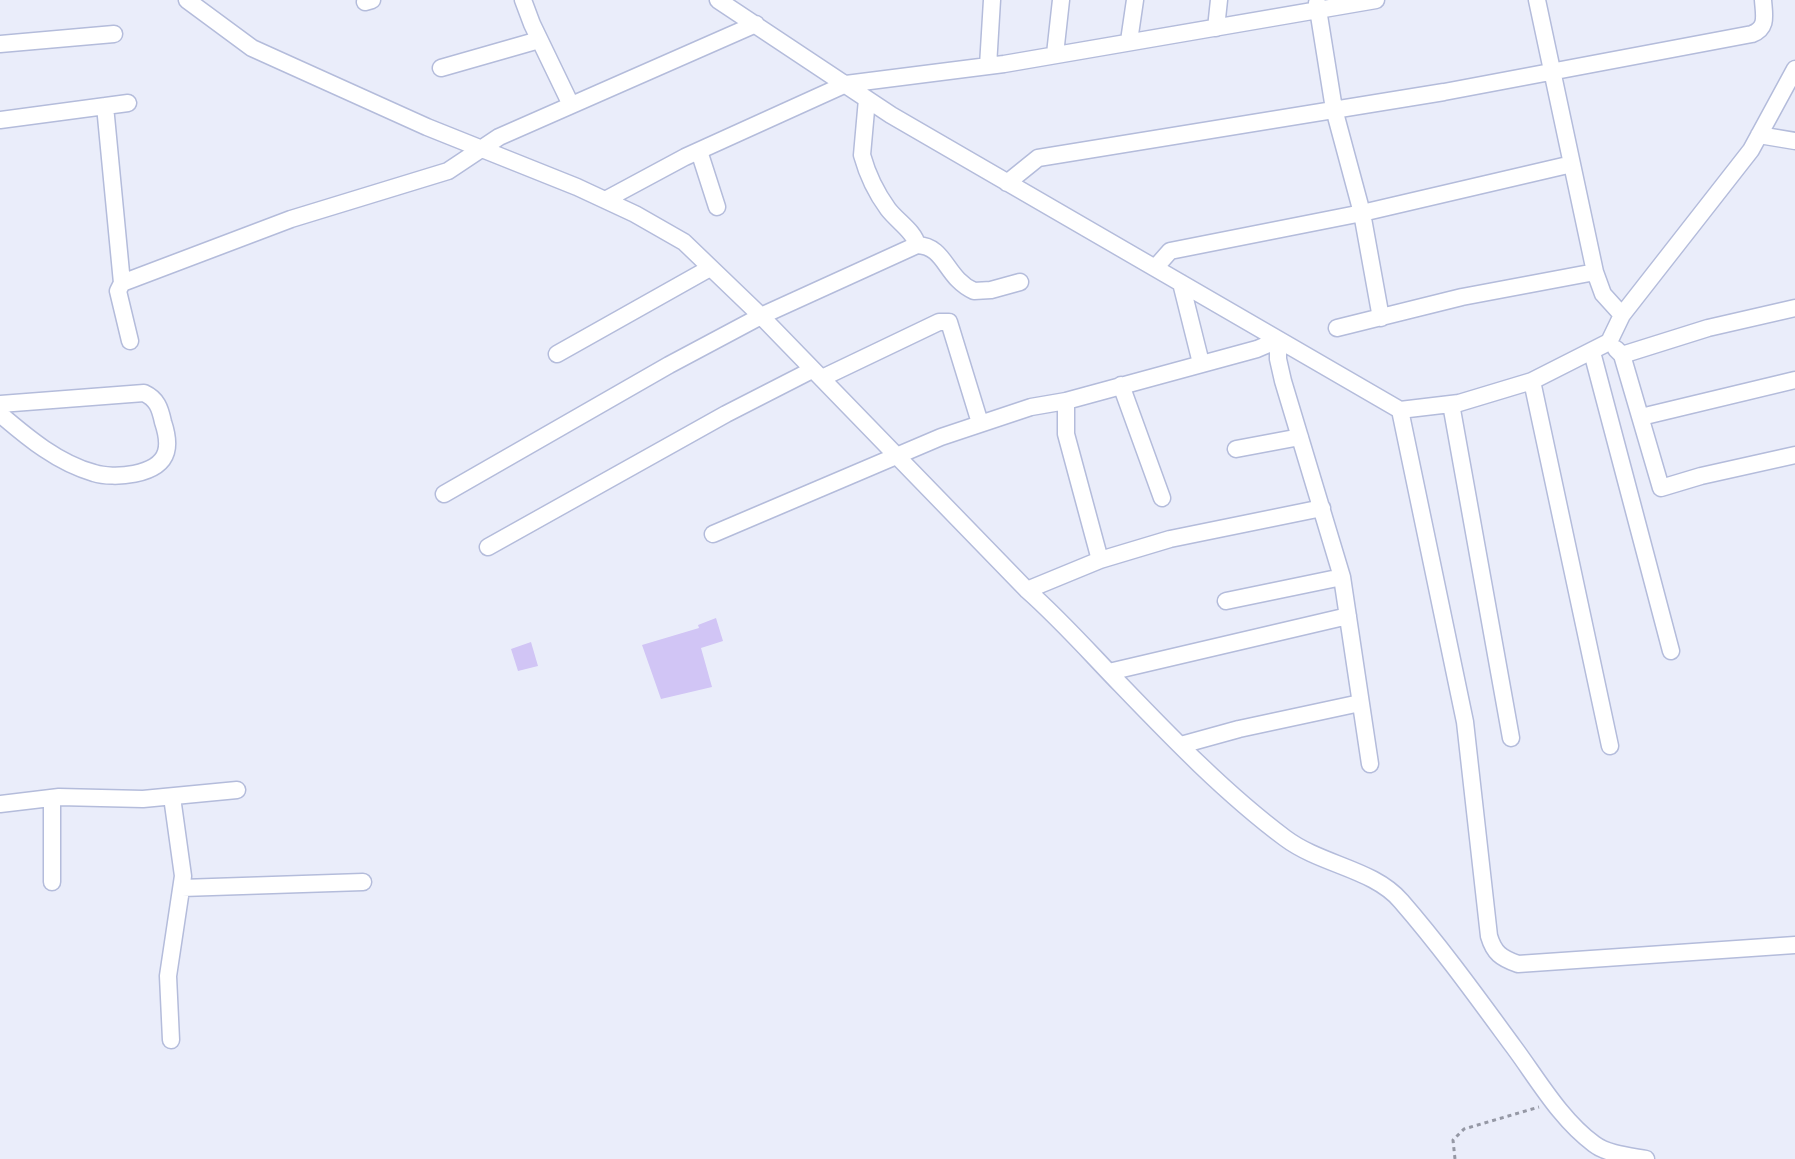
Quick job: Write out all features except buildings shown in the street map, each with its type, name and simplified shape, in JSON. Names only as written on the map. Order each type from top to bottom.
[{"type":"street","points":[[187,0],[252,48],[480,150],[605,200],[684,242],[761,316],[1181,745],[1286,838],[1330,864],[1388,887],[1458,973],[1554,1102],[1596,1146],[1646,1159]]},
{"type":"street","points":[[523,0],[571,105]]},
{"type":"street","points":[[718,0],[867,99],[1400,410],[1451,404],[1532,381],[1609,342],[1622,315],[1751,150],[1795,69]]},
{"type":"street","points":[[988,66],[992,0]]},
{"type":"street","points":[[1055,54],[1061,0]]},
{"type":"street","points":[[1129,41],[1135,0]]},
{"type":"street","points":[[1216,28],[1219,0]]},
{"type":"street","points":[[605,200],[699,151],[846,84],[988,66],[1216,28],[1317,5],[1376,0]]},
{"type":"street","points":[[1537,0],[1595,272],[1603,294],[1622,315]]},
{"type":"street","points":[[1007,183],[1038,158],[1552,72],[1752,34],[1759,32],[1764,23],[1763,0]]},
{"type":"street","points":[[1317,5],[1334,109],[1362,213],[1381,318]]},
{"type":"street","points":[[122,283],[291,219],[448,171],[499,137],[756,24]]},
{"type":"street","points":[[0,44],[114,34]]},
{"type":"street","points":[[441,68],[539,40]]},
{"type":"street","points":[[867,99],[862,155],[864,164],[887,207],[916,238],[917,245]]},
{"type":"street","points":[[0,120],[128,103]]},
{"type":"street","points":[[105,106],[122,283],[118,291],[130,341]]},
{"type":"street","points":[[1759,135],[1795,141]]},
{"type":"street","points":[[699,151],[717,207]]},
{"type":"street","points":[[1155,268],[1170,251],[1362,213],[1572,164]]},
{"type":"street","points":[[444,494],[761,316],[917,245],[936,250],[948,270],[974,291],[1020,282]]},
{"type":"street","points":[[557,354],[710,268]]},
{"type":"street","points":[[1337,328],[1462,297],[1595,272]]},
{"type":"street","points":[[1181,283],[1201,363]]},
{"type":"street","points":[[1622,355],[1708,328],[1795,308]]},
{"type":"street","points":[[488,547],[726,414],[939,322],[949,322],[980,423]]},
{"type":"street","points":[[713,534],[980,423],[1257,349],[1278,340]]},
{"type":"street","points":[[1278,340],[1278,359],[1342,577],[1370,764]]},
{"type":"street","points":[[1609,342],[1622,355],[1661,488],[1795,455]]},
{"type":"street","points":[[1592,352],[1671,651]]},
{"type":"street","points":[[1641,417],[1795,380]]},
{"type":"street","points":[[1532,381],[1610,746]]},
{"type":"street","points":[[1121,385],[1162,498]]},
{"type":"street","points":[[0,404],[144,393],[154,398],[161,413],[167,451],[162,460],[148,469],[122,475],[97,474],[43,449],[0,414]]},
{"type":"street","points":[[1066,401],[1066,434],[1100,560]]},
{"type":"street","points":[[1451,404],[1511,738]]},
{"type":"street","points":[[1400,410],[1465,722],[1493,949],[1502,958],[1518,964],[1795,945]]},
{"type":"street","points":[[1236,449],[1300,437]]},
{"type":"street","points":[[1027,590],[1100,560],[1170,539],[1322,508]]},
{"type":"street","points":[[1226,601],[1342,577]]},
{"type":"street","points":[[1109,672],[1348,616]]},
{"type":"street","points":[[1181,745],[1360,703]]},
{"type":"street","points":[[0,804],[52,798],[172,797],[237,790]]},
{"type":"street","points":[[171,1040],[168,976],[183,876],[172,797]]},
{"type":"street","points":[[52,798],[52,882]]},
{"type":"street","points":[[182,888],[363,882]]},
{"type":"path","points":[[1455,1159],[1453,1140],[1464,1129],[1554,1102]]}]
